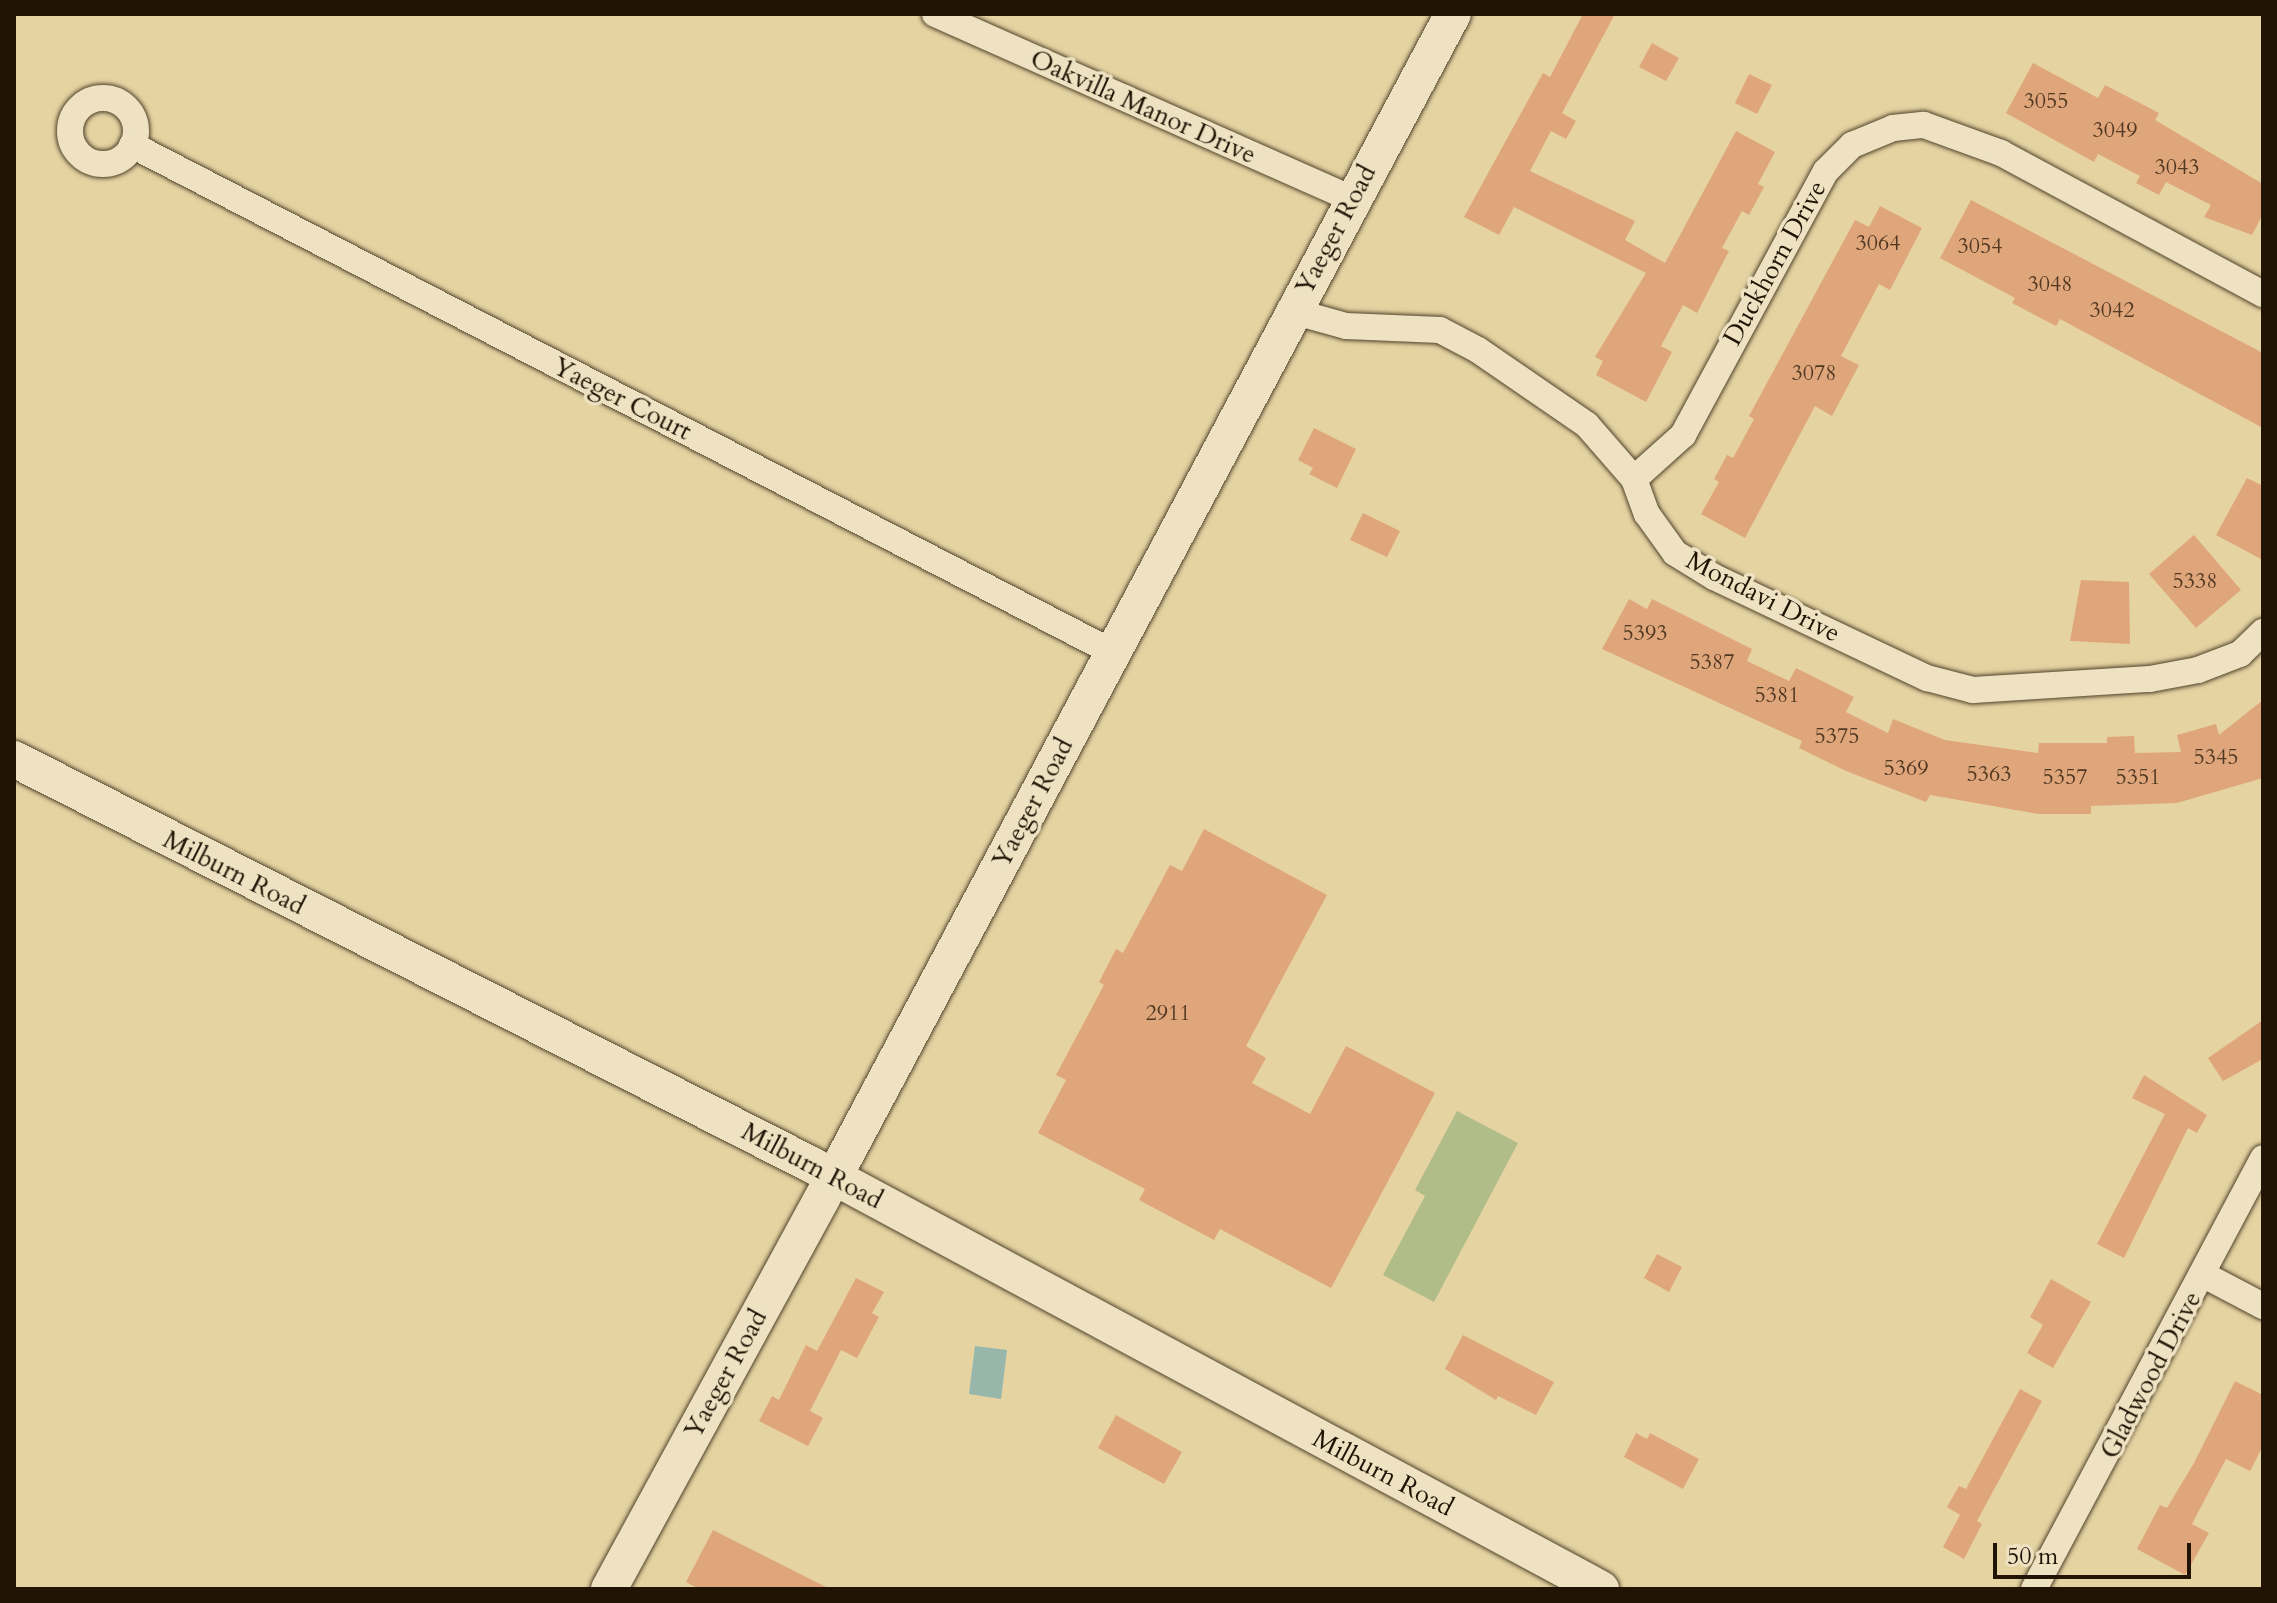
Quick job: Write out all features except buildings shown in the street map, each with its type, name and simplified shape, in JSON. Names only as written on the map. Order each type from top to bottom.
[{"type":"street","name":"Oakvilla Manor Drive","points":[[935,14],[1352,199]]},
{"type":"street","name":"Yaeger Road","points":[[609,1589],[834,1177],[1292,311],[1453,14]]},
{"type":"street","name":"Duckhorn Drive","points":[[1634,479],[1683,435],[1826,171],[1852,145],[1893,128],[1924,125],[2001,153],[2263,294]]},
{"type":"street","name":"Yaeger Court","points":[[132,145],[1112,652]]},
{"type":"street","name":"Mondavi Drive","points":[[1292,311],[1346,326],[1440,330],[1587,425],[1634,479],[1647,514],[1675,553],[1714,577],[1927,678],[1973,690],[2150,679],[2198,670],[2240,654],[2263,632]]},
{"type":"street","name":"Milburn Road","points":[[14,759],[834,1177],[1601,1589]]},
{"type":"street","name":"Gladwood Drive","points":[[2034,1589],[2204,1275],[2263,1158]]},
{"type":"street","points":[[2204,1275],[2263,1306]]},
{"type":"green space","points":[[1457,1111],[1518,1143],[1434,1302],[1383,1275],[1425,1196],[1415,1190]]},
{"type":"shaded area","points":[[975,1346],[1007,1350],[1001,1399],[969,1394]]}]
